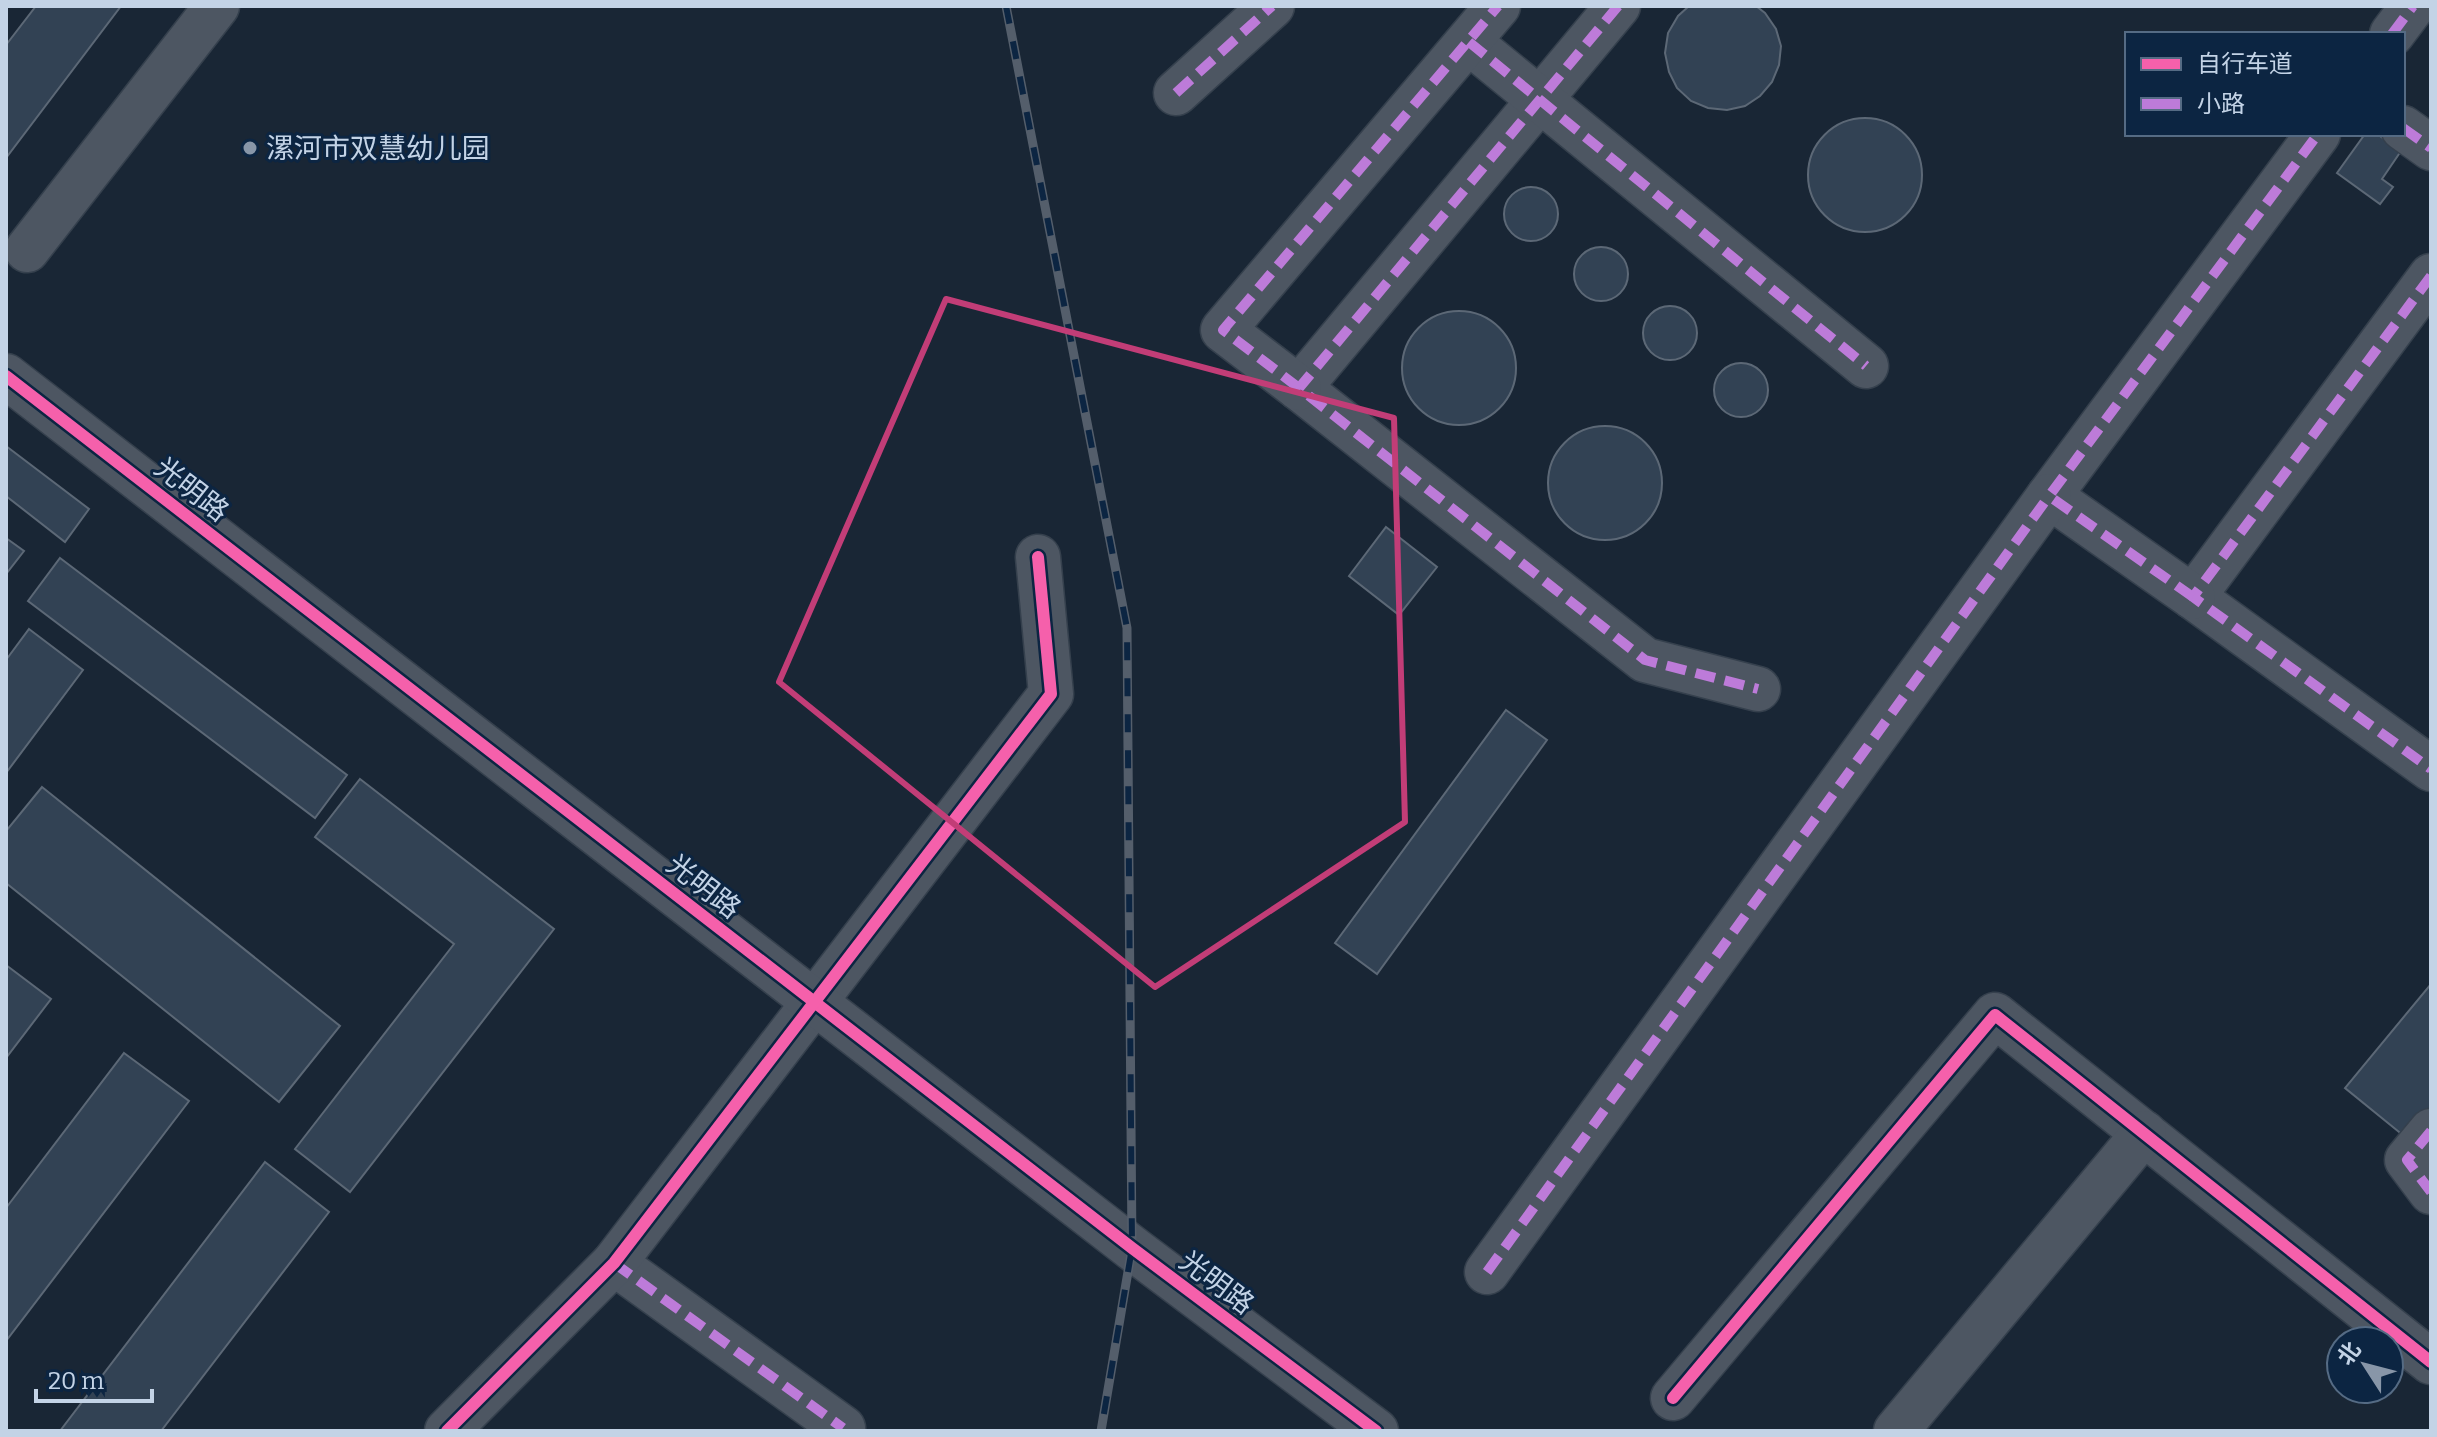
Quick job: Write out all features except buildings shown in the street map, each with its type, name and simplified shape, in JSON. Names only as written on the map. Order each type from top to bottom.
[{"type":"street","points":[[27,250],[217,6]]},
{"type":"street","points":[[1176,93],[1272,6]]},
{"type":"street","points":[[1498,6],[1223,330],[1645,660],[1758,689]]},
{"type":"street","points":[[1299,388],[1618,6]]},
{"type":"street","points":[[2394,32],[2413,6]]},
{"type":"street","points":[[1469,42],[1866,366]]},
{"type":"street","points":[[2405,129],[2431,148]]},
{"type":"street","points":[[1487,1272],[2049,496],[2317,136]]},
{"type":"street","points":[[2193,597],[2431,276]]},
{"type":"street","name":"光明路","points":[[6,376],[1132,1248],[1376,1431]]},
{"type":"street","points":[[2049,496],[2431,769]]},
{"type":"street","points":[[447,1431],[614,1263],[1051,694],[1038,557]]},
{"type":"street","points":[[1673,1398],[1995,1015],[2431,1362]]},
{"type":"street","points":[[2431,1131],[2407,1160],[2431,1192]]},
{"type":"street","points":[[1896,1431],[2144,1133]]},
{"type":"street","points":[[614,1263],[843,1428]]},
{"type":"highlighted area","points":[[946,299],[1394,418],[1405,822],[1155,987],[779,682]]},
{"type":"railway","points":[[1006,6],[1127,628],[1132,1248],[1101,1431]]},
{"type":"marked path","points":[[1176,93],[1272,6]]},
{"type":"marked path","points":[[1299,388],[1223,330],[1498,6]]},
{"type":"marked path","points":[[1618,6],[1299,388],[1645,660],[1758,689]]},
{"type":"marked path","points":[[2394,32],[2413,6]]},
{"type":"marked path","points":[[1469,42],[1866,366]]},
{"type":"marked path","points":[[2405,129],[2431,148]]},
{"type":"marked path","points":[[2193,597],[2049,496],[2317,136]]},
{"type":"marked path","points":[[2431,276],[2193,597],[2431,769]]},
{"type":"marked path","points":[[1487,1272],[2049,496]]},
{"type":"marked path","points":[[2431,1131],[2407,1160],[2431,1192]]},
{"type":"marked path","points":[[614,1263],[843,1428]]},
{"type":"cycle path","points":[[6,376],[1132,1248],[1376,1431]]},
{"type":"cycle path","points":[[447,1431],[614,1263],[1051,694],[1038,557]]},
{"type":"cycle path","points":[[1673,1398],[1995,1015],[2431,1362]]},
{"type":"place","name":"漯河市双慧幼儿园","points":[[250,148]]}]
